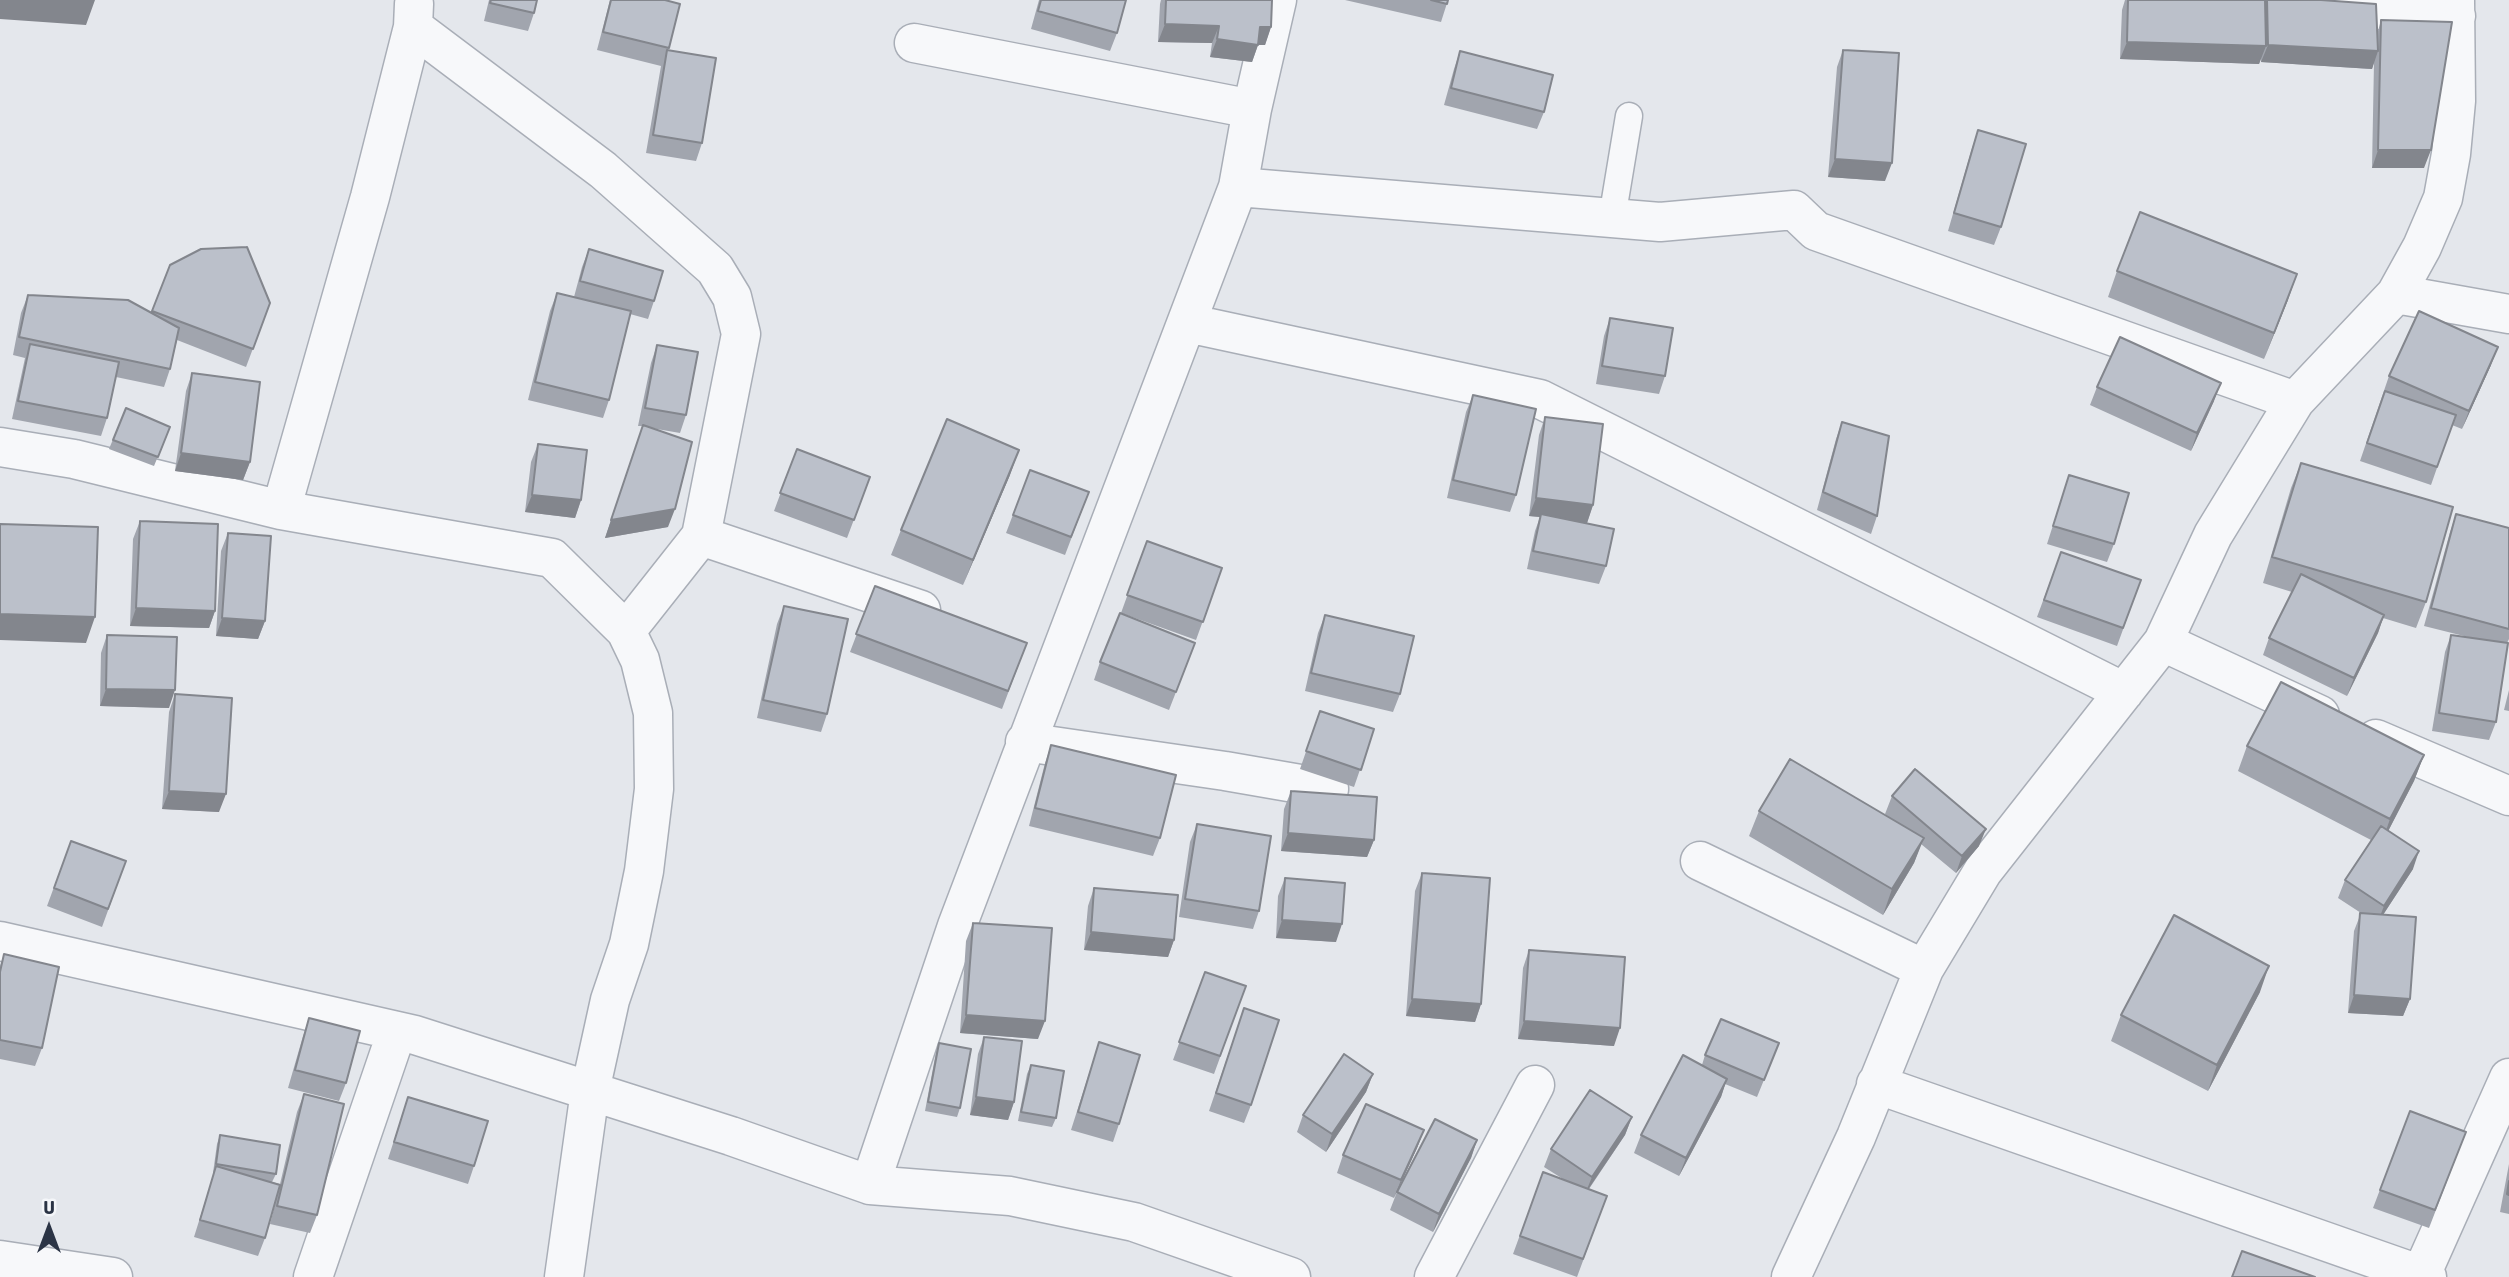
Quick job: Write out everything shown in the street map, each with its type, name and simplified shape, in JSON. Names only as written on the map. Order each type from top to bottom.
[{"type":"street","points":[[870,1185],[957,926],[1025,742],[1045,652],[1187,323],[1238,187],[1252,109],[1277,0]]},
{"type":"street","points":[[1791,1277],[1856,1137],[1924,969],[1983,871],[2163,642],[2213,535],[2295,401],[2396,294],[2422,247],[2443,198],[2456,101],[2456,8],[2252,0]]},
{"type":"street","points":[[281,509],[370,197],[413,13],[603,170],[715,269],[732,296],[741,334],[701,536],[626,631]]},
{"type":"street","points":[[914,43],[1252,109]]},
{"type":"street","points":[[1238,187],[1660,222],[1794,210],[1816,231],[2295,401]]},
{"type":"street","points":[[2396,294],[2509,314]]},
{"type":"street","points":[[1187,323],[1540,399],[2124,692]]},
{"type":"street","points":[[0,447],[74,459],[281,509],[552,558],[626,631],[640,660],[653,713],[654,789],[644,871],[629,944],[610,1000],[590,1091],[564,1277]]},
{"type":"street","points":[[701,536],[953,621]]},
{"type":"street","points":[[2163,642],[2323,717],[2509,796]]},
{"type":"street","points":[[1025,742],[1329,789]]},
{"type":"street","points":[[1700,861],[1924,969]]},
{"type":"street","points":[[0,941],[397,1031],[731,1136],[870,1185],[1010,1196],[1134,1222],[1291,1277]]},
{"type":"street","points":[[313,1277],[397,1031]]},
{"type":"street","points":[[1876,1084],[2424,1276],[2509,1078]]},
{"type":"street","points":[[1434,1277],[1535,1085]]},
{"type":"street","points":[[0,1260],[37,1271],[113,1277]]},
{"type":"lane","points":[[1612,218],[1629,116]]},
{"type":"building","points":[[491,0],[537,0],[534,13],[490,3]]},
{"type":"building","points":[[611,0],[665,0],[680,4],[669,48],[603,32]]},
{"type":"building","points":[[1041,0],[1126,0],[1117,33],[1038,11]]},
{"type":"building","points":[[1166,0],[1272,0],[1271,27],[1260,27],[1258,45],[1217,39],[1219,26],[1165,24]]},
{"type":"building","points":[[1431,0],[1448,0],[1447,4]]},
{"type":"building","points":[[2128,0],[2265,0],[2266,46],[2127,42]]},
{"type":"building","points":[[2267,0],[2376,4],[2378,51],[2268,45]]},
{"type":"building","points":[[2381,20],[2452,22],[2431,150],[2378,150]]},
{"type":"building","points":[[667,50],[716,58],[702,143],[653,135]]},
{"type":"building","points":[[1843,50],[1899,53],[1892,163],[1835,159]]},
{"type":"building","points":[[1460,51],[1553,75],[1544,112],[1451,88]]},
{"type":"building","points":[[1978,130],[2026,144],[2001,227],[1954,213]]},
{"type":"building","points":[[2140,212],[2297,274],[2274,333],[2117,271]]},
{"type":"building","points":[[247,247],[270,303],[253,349],[152,311],[170,265],[201,249]]},
{"type":"building","points":[[589,249],[663,271],[654,301],[580,281]]},
{"type":"building","points":[[557,293],[631,311],[609,400],[535,382]]},
{"type":"building","points":[[28,295],[128,300],[179,328],[170,369],[19,337]]},
{"type":"building","points":[[2419,311],[2498,347],[2469,411],[2389,376]]},
{"type":"building","points":[[1610,318],[1673,328],[1665,376],[1602,366]]},
{"type":"building","points":[[2120,337],[2221,383],[2197,433],[2097,387]]},
{"type":"building","points":[[30,344],[119,362],[107,418],[18,401]]},
{"type":"building","points":[[657,345],[698,352],[686,415],[645,408]]},
{"type":"building","points":[[192,373],[260,382],[250,462],[181,453]]},
{"type":"building","points":[[2385,391],[2456,415],[2437,467],[2367,443]]},
{"type":"building","points":[[1473,395],[1536,409],[1516,495],[1453,480]]},
{"type":"building","points":[[126,408],[170,427],[158,457],[113,440]]},
{"type":"building","points":[[1545,417],[1603,424],[1593,505],[1536,498]]},
{"type":"building","points":[[947,419],[1019,450],[973,560],[901,530]]},
{"type":"building","points":[[1842,422],[1889,436],[1877,516],[1823,492]]},
{"type":"building","points":[[643,425],[692,442],[675,509],[611,520]]},
{"type":"building","points":[[538,444],[587,450],[581,500],[532,495]]},
{"type":"building","points":[[797,449],[870,477],[854,520],[780,493]]},
{"type":"building","points":[[2301,463],[2453,507],[2426,602],[2272,557]]},
{"type":"building","points":[[1030,470],[1089,492],[1071,537],[1013,515]]},
{"type":"building","points":[[2069,475],[2129,493],[2114,544],[2053,526]]},
{"type":"building","points":[[1541,514],[1614,529],[1606,566],[1533,551]]},
{"type":"building","points":[[2456,514],[2509,528],[2509,629],[2431,608]]},
{"type":"building","points":[[140,521],[218,524],[215,611],[136,608]]},
{"type":"building","points":[[0,524],[98,527],[95,617],[0,614]]},
{"type":"building","points":[[228,533],[271,536],[265,621],[222,618]]},
{"type":"building","points":[[1147,541],[1222,568],[1203,622],[1127,595]]},
{"type":"building","points":[[2061,552],[2141,580],[2123,628],[2044,600]]},
{"type":"building","points":[[2301,574],[2384,615],[2354,678],[2269,638]]},
{"type":"building","points":[[875,586],[1027,643],[1008,691],[856,634]]},
{"type":"building","points":[[784,606],[848,619],[827,714],[763,700]]},
{"type":"building","points":[[1120,613],[1195,643],[1176,692],[1100,662]]},
{"type":"building","points":[[1325,615],[1414,636],[1400,694],[1311,673]]},
{"type":"building","points":[[107,635],[177,637],[175,690],[106,689]]},
{"type":"building","points":[[2451,635],[2508,643],[2496,722],[2439,713]]},
{"type":"building","points":[[2281,682],[2424,755],[2390,819],[2247,746]]},
{"type":"building","points":[[175,694],[232,698],[226,794],[169,791]]},
{"type":"building","points":[[1320,711],[1374,729],[1361,770],[1306,751]]},
{"type":"building","points":[[1051,745],[1176,775],[1160,838],[1035,808]]},
{"type":"building","points":[[1790,759],[1924,838],[1892,889],[1759,811]]},
{"type":"building","points":[[1915,769],[1986,829],[1962,856],[1892,796]]},
{"type":"building","points":[[1291,791],[1377,797],[1374,840],[1288,833]]},
{"type":"building","points":[[1197,824],[1271,836],[1259,911],[1185,899]]},
{"type":"building","points":[[2381,826],[2419,851],[2384,906],[2345,880]]},
{"type":"building","points":[[71,841],[126,861],[108,909],[54,888]]},
{"type":"building","points":[[1422,873],[1490,878],[1481,1004],[1412,999]]},
{"type":"building","points":[[1285,878],[1345,883],[1342,924],[1282,920]]},
{"type":"building","points":[[1094,888],[1178,895],[1174,940],[1091,932]]},
{"type":"building","points":[[2360,913],[2416,917],[2410,999],[2354,995]]},
{"type":"building","points":[[2174,915],[2269,966],[2217,1065],[2121,1015]]},
{"type":"building","points":[[973,923],[1052,928],[1045,1021],[966,1015]]},
{"type":"building","points":[[1529,950],[1625,957],[1620,1028],[1524,1021]]},
{"type":"building","points":[[4,954],[59,967],[42,1048],[0,1040],[0,972]]},
{"type":"building","points":[[1205,972],[1246,986],[1220,1056],[1179,1042]]},
{"type":"building","points":[[1244,1008],[1279,1020],[1251,1105],[1216,1093]]},
{"type":"building","points":[[309,1018],[360,1031],[346,1083],[295,1070]]},
{"type":"building","points":[[1721,1019],[1779,1043],[1764,1080],[1705,1055]]},
{"type":"building","points":[[984,1037],[1022,1041],[1014,1102],[976,1097]]},
{"type":"building","points":[[1099,1042],[1140,1055],[1119,1124],[1078,1112]]},
{"type":"building","points":[[939,1043],[971,1049],[960,1108],[928,1102]]},
{"type":"building","points":[[1344,1054],[1373,1074],[1332,1134],[1303,1115]]},
{"type":"building","points":[[1683,1055],[1727,1079],[1686,1158],[1641,1135]]},
{"type":"building","points":[[1031,1065],[1064,1071],[1056,1118],[1021,1112]]},
{"type":"building","points":[[1590,1090],[1632,1117],[1592,1177],[1551,1149]]},
{"type":"building","points":[[304,1094],[344,1104],[317,1215],[277,1206]]},
{"type":"building","points":[[408,1097],[488,1121],[474,1166],[394,1142]]},
{"type":"building","points":[[1366,1104],[1424,1130],[1401,1180],[1343,1155]]},
{"type":"building","points":[[2410,1111],[2466,1132],[2435,1210],[2380,1190]]},
{"type":"building","points":[[1435,1119],[1477,1140],[1439,1214],[1397,1192]]},
{"type":"building","points":[[220,1135],[280,1145],[276,1174],[216,1164]]},
{"type":"building","points":[[216,1166],[280,1185],[265,1238],[200,1220]]},
{"type":"building","points":[[1543,1172],[1607,1196],[1583,1259],[1520,1236]]},
{"type":"building","points":[[2242,1251],[2315,1277],[2232,1277]]}]
